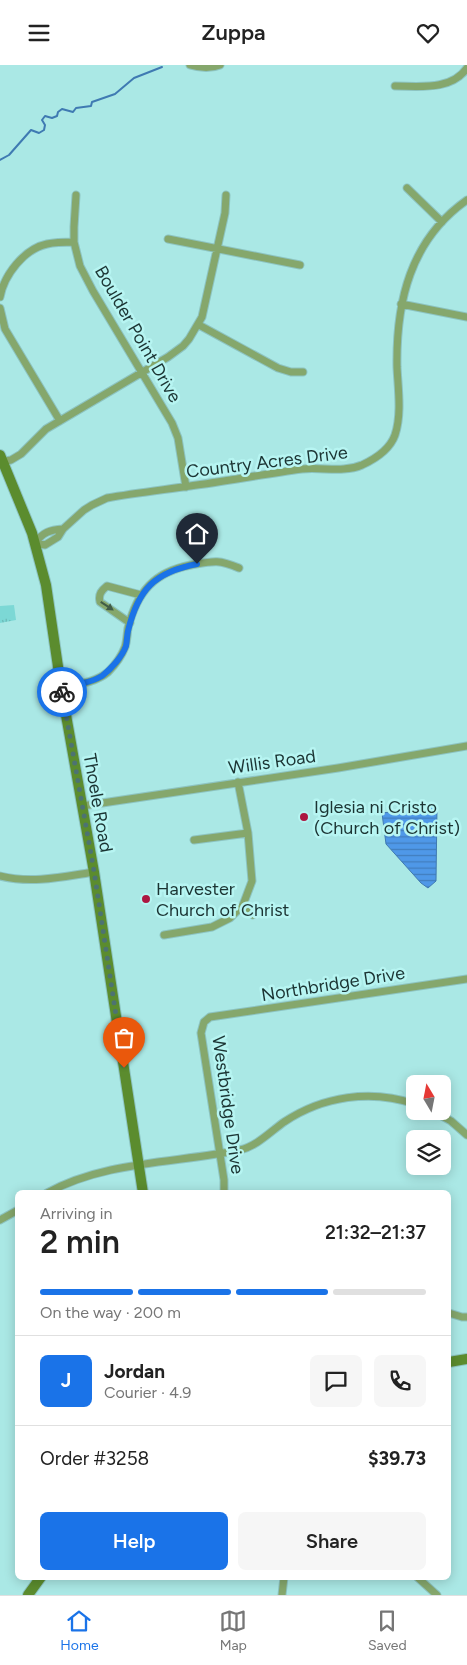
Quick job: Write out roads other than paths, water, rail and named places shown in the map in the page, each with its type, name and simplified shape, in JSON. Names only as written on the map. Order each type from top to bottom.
[{"type":"main road","name":"Thoele Road","points":[[1,461],[35,543],[46,585],[61,687],[94,871],[143,1190]]},
{"type":"main road","points":[[451,1362],[467,1359]]},
{"type":"main road","points":[[28,1595],[39,1580]]},
{"type":"street","points":[[190,65],[203,68],[220,65]]},
{"type":"street","points":[[395,86],[441,85],[457,78],[467,68]]},
{"type":"street","points":[[407,188],[442,221]]},
{"type":"street","name":"Boulder Point Drive","points":[[76,195],[74,227],[76,254],[85,277],[177,433],[186,487]]},
{"type":"street","points":[[1,461],[11,460],[21,454],[46,429],[183,346],[199,325],[225,213],[226,195]]},
{"type":"street","name":"Country Acres Drive","points":[[64,529],[52,530],[41,534],[35,543],[45,545],[58,537],[64,529],[92,505],[107,498],[301,469],[346,469],[367,462],[384,451],[394,437],[398,414],[397,345],[401,304],[408,277],[426,243],[442,221],[467,200]]},
{"type":"street","points":[[168,239],[300,265]]},
{"type":"street","points":[[0,297],[6,278],[17,264],[31,252],[46,244],[74,242]]},
{"type":"street","points":[[401,304],[467,317]]},
{"type":"street","points":[[0,308],[6,329],[60,421]]},
{"type":"street","points":[[199,325],[278,368],[292,372],[304,372]]},
{"type":"street","points":[[61,687],[89,681],[108,671],[126,645],[136,602],[155,579],[164,573],[183,567],[220,561],[239,568]]},
{"type":"street","points":[[130,623],[100,602],[99,598],[102,589],[107,586],[141,595]]},
{"type":"street","name":"Willis Road","points":[[82,806],[338,768],[467,746]]},
{"type":"street","points":[[164,935],[212,927],[230,918],[243,905],[252,881],[248,833],[238,782]]},
{"type":"street","points":[[194,840],[248,833]]},
{"type":"street","points":[[0,876],[24,880],[39,880],[94,871]]},
{"type":"street","points":[[243,905],[253,915]]},
{"type":"street","name":"Northbridge Drive","points":[[204,1022],[210,1017],[467,979]]},
{"type":"street","name":"Westbridge Drive","points":[[204,1022],[201,1033],[220,1152],[224,1190]]},
{"type":"street","points":[[53,1190],[88,1175],[251,1147],[290,1118],[310,1107],[330,1100],[355,1096],[379,1096],[406,1102]]},
{"type":"street","points":[[449,1120],[467,1133]]},
{"type":"street","points":[[0,1220],[15,1212]]},
{"type":"street","points":[[451,1314],[467,1317]]},
{"type":"street","points":[[282,1595],[284,1580]]},
{"type":"street","points":[[420,1580],[437,1595]]},
{"type":"waterway","points":[[0,160],[9,155],[31,130],[39,133],[44,130],[45,125],[42,120],[45,116],[52,118],[57,116],[58,112],[62,109],[73,112],[76,108],[91,106],[92,102],[115,94],[134,78],[162,67]]},
{"type":"place","name":"Iglesia ni Cristo (Church of Christ)","points":[[304,817]]},
{"type":"place","name":"Harvester Church of Christ","points":[[146,899]]}]
